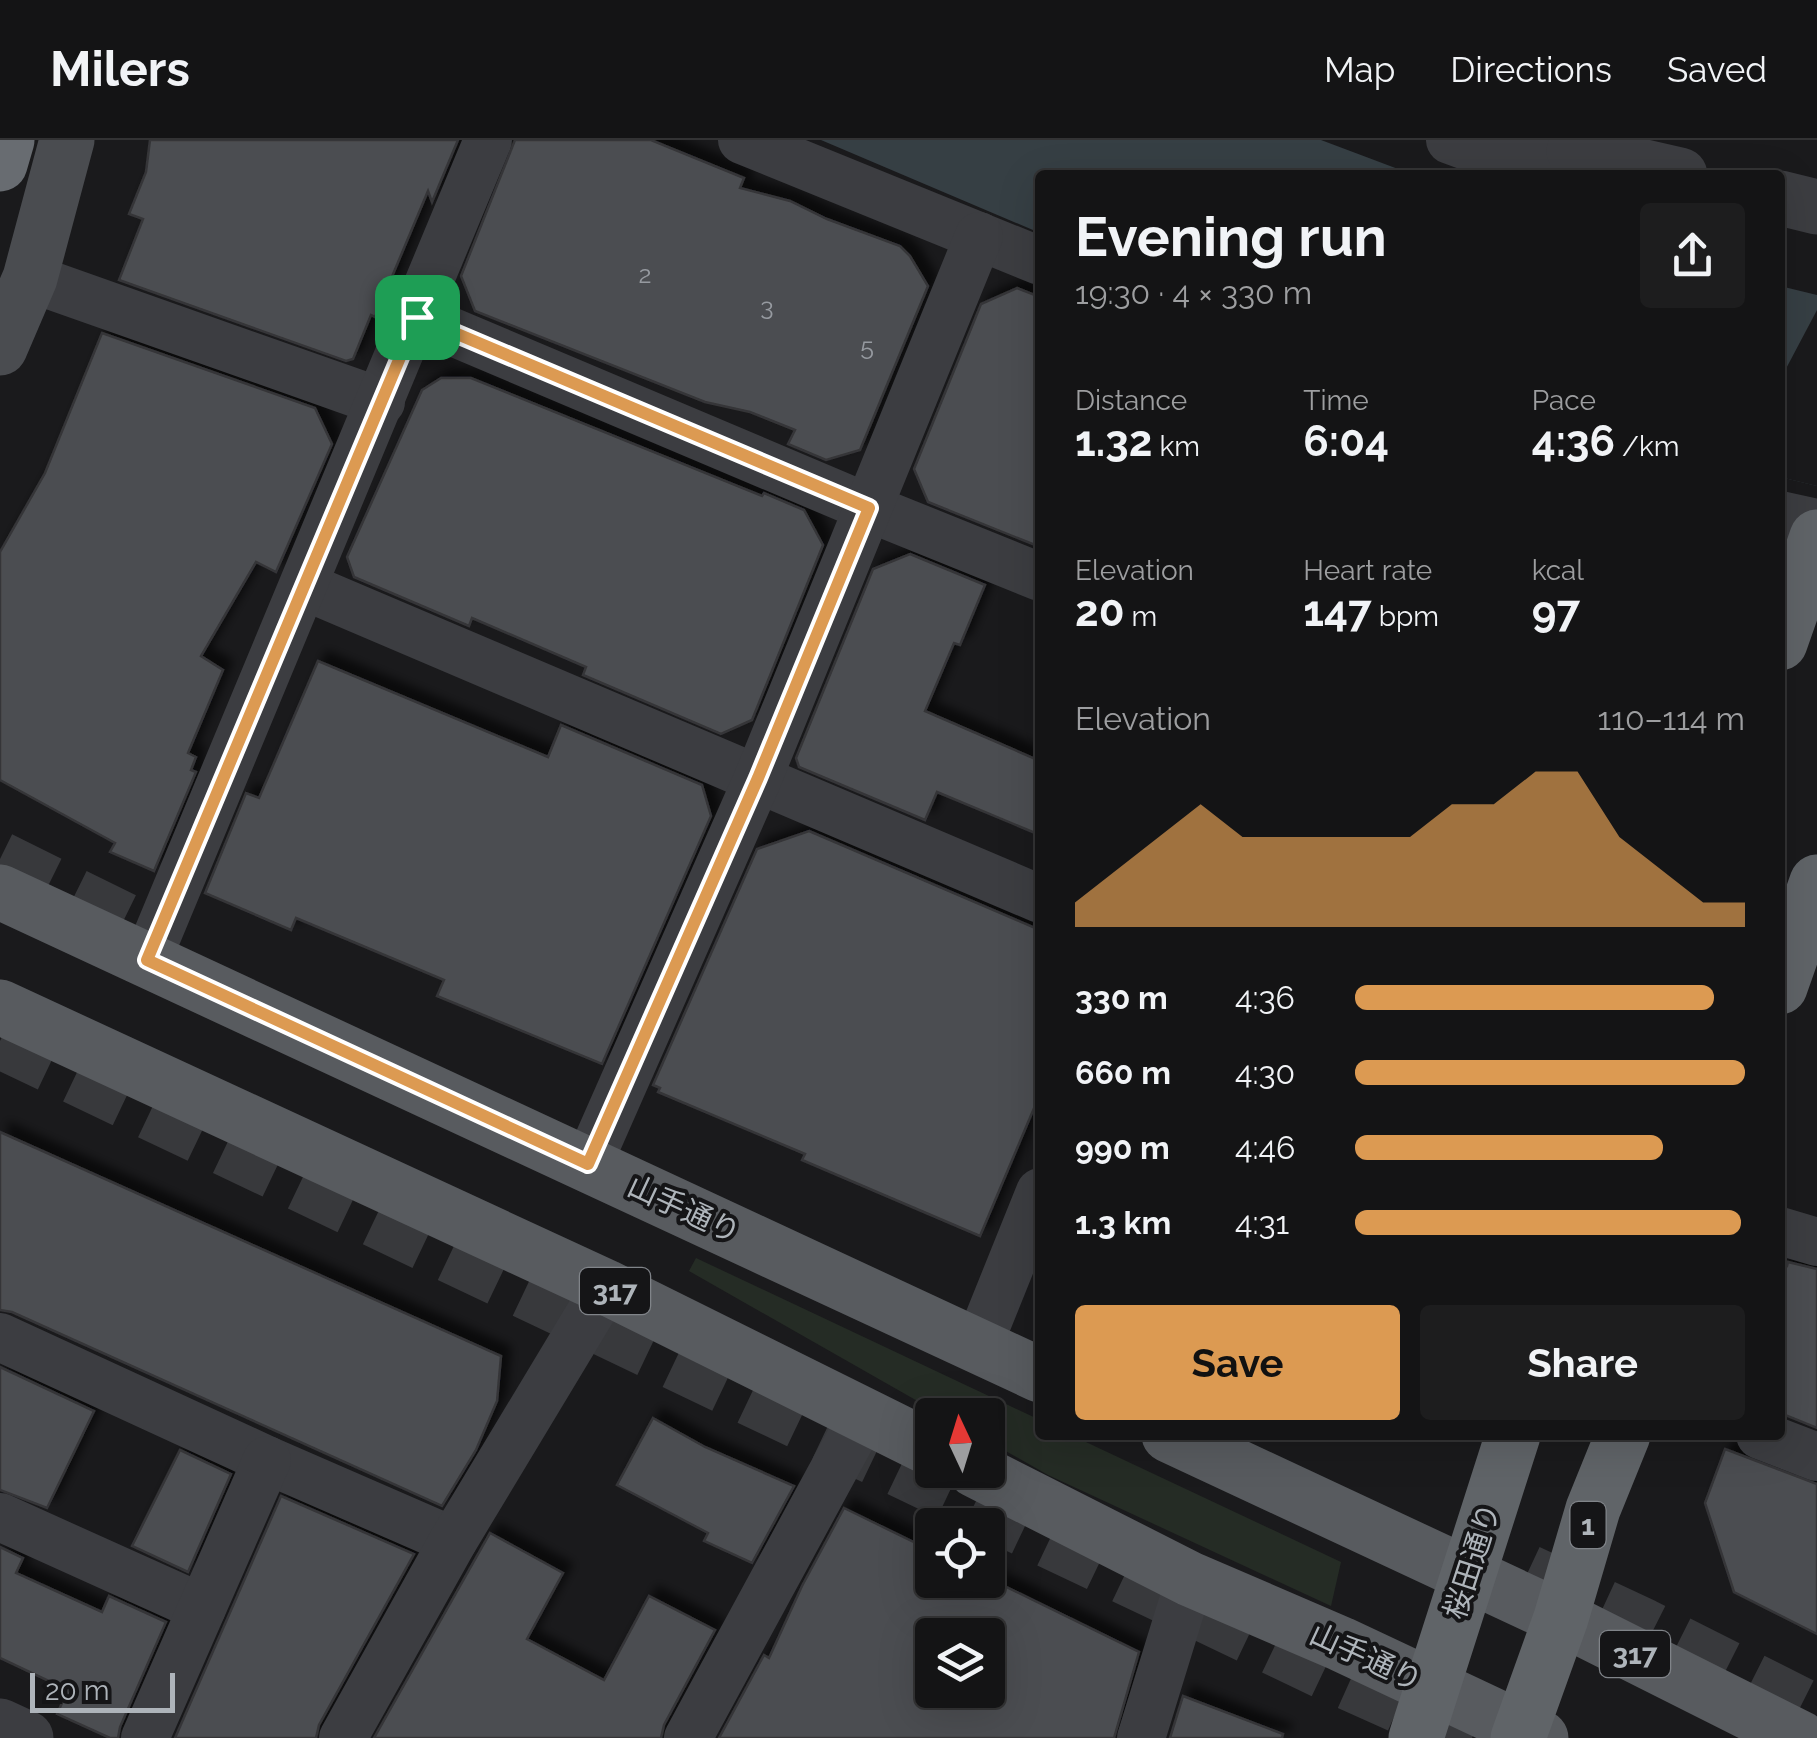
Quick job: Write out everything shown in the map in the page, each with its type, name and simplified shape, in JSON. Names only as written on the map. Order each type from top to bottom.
[{"type":"highway","points":[[0,164],[7,140]]},
{"type":"highway","points":[[1785,629],[1817,536]]},
{"type":"highway","points":[[1785,973],[1816,889]]},
{"type":"highway","name":"桜田通り","points":[[1424,1712],[1511,1440]]},
{"type":"highway","name":"1","points":[[1527,1735],[1593,1509],[1621,1440]]},
{"type":"main road","points":[[0,348],[30,278],[67,140]]},
{"type":"main road","name":"山手通り","points":[[0,892],[1035,1373]]},
{"type":"main road","name":"317","points":[[0,1007],[606,1287],[915,1440]]},
{"type":"main road","name":"317","points":[[1180,1440],[1561,1618],[1800,1738]]},
{"type":"main road","name":"山手通り","points":[[1005,1485],[1190,1579],[1424,1712],[1527,1735]]},
{"type":"street","points":[[147,960],[488,140]]},
{"type":"street","points":[[742,140],[1035,259]]},
{"type":"street","points":[[1450,140],[1507,161],[1577,145],[1663,170]]},
{"type":"street","points":[[1785,199],[1817,207]]},
{"type":"street","points":[[588,1164],[758,778],[979,236]]},
{"type":"street","points":[[30,278],[381,402]]},
{"type":"street","points":[[417,317],[1035,575]]},
{"type":"street","points":[[1785,516],[1817,523]]},
{"type":"street","points":[[304,586],[1035,897]]},
{"type":"street","points":[[978,1346],[1035,1204]]},
{"type":"street","points":[[1785,1232],[1817,1242]]},
{"type":"street","points":[[342,1738],[453,1540],[606,1287]]},
{"type":"street","points":[[0,1337],[267,1460],[453,1540]]},
{"type":"street","points":[[688,1738],[864,1414]]},
{"type":"street","points":[[1773,1440],[1817,1457]]},
{"type":"street","points":[[145,1738],[267,1460]]},
{"type":"street","points":[[0,1517],[202,1608]]},
{"type":"street","points":[[1142,1738],[1190,1579]]},
{"type":"street","points":[[0,1726],[26,1738]]},
{"type":"shaded area","points":[[821,140],[1321,140],[1401,170],[1035,170],[1035,231]]},
{"type":"shaded area","points":[[1785,287],[1817,295],[1817,486],[1785,478]]},
{"type":"shaded area","points":[[696,1258],[993,1398],[915,1400],[689,1271]]},
{"type":"shaded area","points":[[1005,1404],[1035,1418],[1035,1440],[1082,1440],[1341,1562],[1331,1606],[1048,1475],[1005,1451]]},
{"type":"pier","points":[[1817,310],[1817,486],[1785,478],[1785,371]]},
{"type":"building","points":[[150,140],[458,140],[432,202],[428,191],[375,317],[371,315],[353,359],[346,361],[119,280],[143,219],[129,214],[146,172]]},
{"type":"building","points":[[515,140],[651,140],[744,178],[740,188],[790,201],[900,246],[928,286],[860,450],[826,460],[788,444],[795,430],[750,412],[705,402],[475,311],[461,276]]},
{"type":"building","points":[[1017,288],[1035,295],[1035,545],[928,502],[914,469],[981,304]]},
{"type":"building","points":[[102,333],[315,408],[332,444],[276,572],[256,562],[201,656],[223,670],[188,753],[196,757],[191,770],[196,772],[154,871],[110,852],[115,843],[0,780],[0,552],[45,473]]},
{"type":"building","points":[[441,378],[471,378],[804,510],[823,545],[752,720],[721,734],[583,675],[586,667],[472,618],[469,626],[354,577],[347,557],[422,390]]},
{"type":"building","points":[[910,554],[985,585],[960,645],[954,643],[925,711],[1035,759],[1035,833],[937,792],[925,820],[799,767],[796,758],[873,569]]},
{"type":"building","points":[[318,661],[548,757],[561,725],[702,785],[711,816],[602,1064],[437,996],[444,980],[296,918],[291,930],[205,893],[246,793],[259,798]]},
{"type":"building","points":[[809,831],[1035,928],[1035,1106],[980,1236],[802,1160],[805,1154],[658,1092],[660,1088],[653,1085],[757,849]]},
{"type":"building","points":[[0,1132],[501,1356],[497,1401],[476,1450],[442,1506],[12,1312],[0,1310]]},
{"type":"building","points":[[1788,1262],[1817,1269],[1817,1428],[1785,1415]]},
{"type":"building","points":[[0,1367],[94,1411],[47,1508],[0,1490]]},
{"type":"building","points":[[653,1418],[705,1447],[794,1486],[752,1563],[704,1541],[708,1533],[617,1485]]},
{"type":"building","points":[[1725,1449],[1817,1484],[1817,1634],[1734,1592],[1705,1503]]},
{"type":"building","points":[[180,1450],[231,1474],[188,1572],[132,1546]]},
{"type":"building","points":[[281,1496],[414,1554],[319,1725],[316,1738],[175,1738]]},
{"type":"building","points":[[844,1508],[915,1543],[915,1598],[1005,1598],[1005,1586],[1139,1652],[1114,1738],[719,1738],[764,1655],[769,1658]]},
{"type":"building","points":[[490,1533],[563,1573],[527,1639],[604,1680],[649,1596],[715,1630],[664,1725],[661,1738],[374,1738]]},
{"type":"building","points":[[0,1547],[23,1558],[16,1573],[102,1612],[109,1596],[166,1622],[118,1738],[57,1714],[68,1690],[0,1658]]},
{"type":"building","points":[[1183,1696],[1283,1734],[1282,1738],[1170,1738]]},
{"type":"tunnel","points":[[0,859],[140,928]]},
{"type":"tunnel","points":[[0,1041],[1327,1673],[1472,1738]]},
{"type":"tunnel","points":[[1528,1572],[1817,1713]]},
{"type":"route","points":[[417,317],[869,508],[758,778],[588,1164],[147,960],[417,317]]}]
